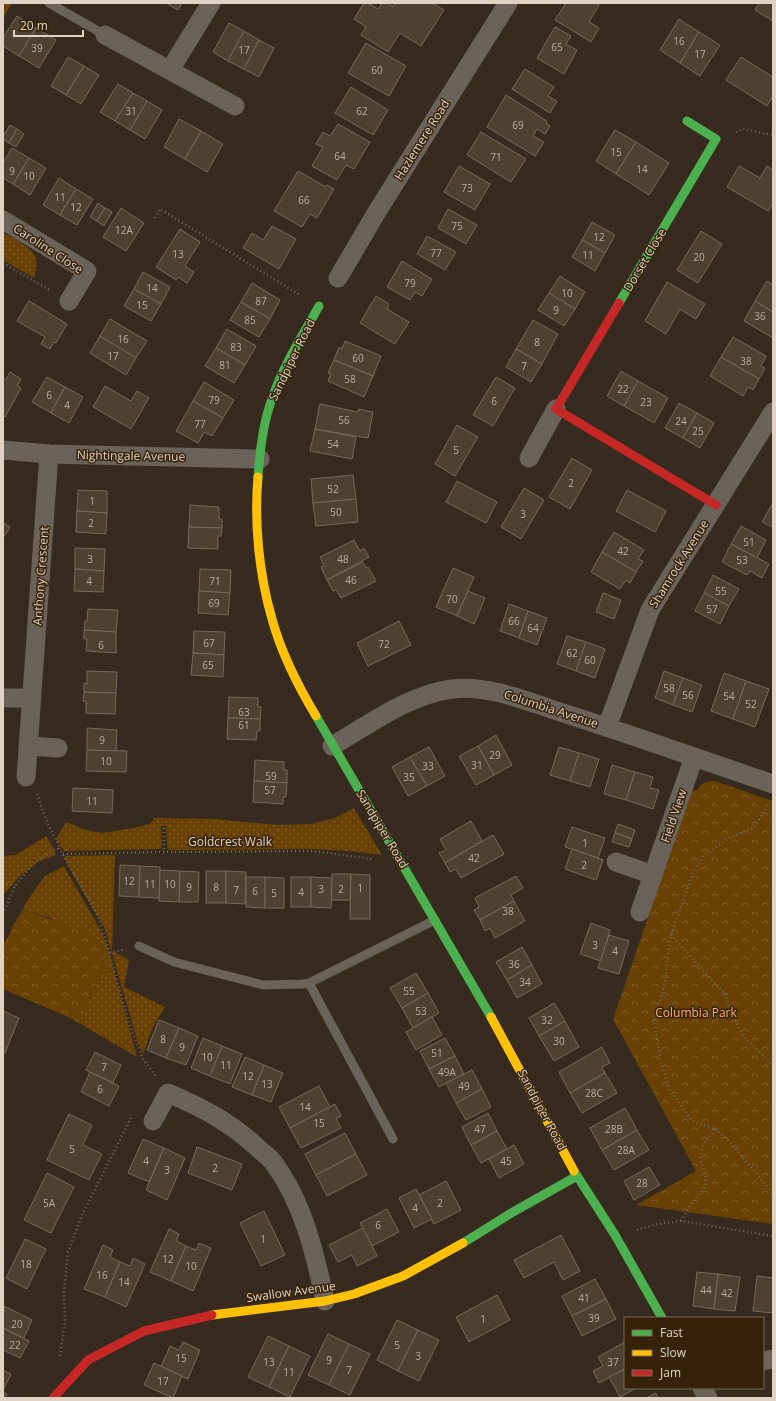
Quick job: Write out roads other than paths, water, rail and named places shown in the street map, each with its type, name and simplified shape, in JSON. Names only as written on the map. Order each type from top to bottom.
[{"type":"street","points":[[170,70],[211,3]]},
{"type":"street","name":"Hazlemere Road","points":[[338,278],[378,210],[508,3]]},
{"type":"street","points":[[104,34],[235,106]]},
{"type":"street","name":"Dorset Close","points":[[529,458],[556,409],[716,139],[687,121]]},
{"type":"street","name":"Caroline Close","points":[[3,220],[87,271],[69,301]]},
{"type":"street","name":"Sandpiper Road","points":[[319,306],[276,387],[268,409],[260,460],[257,496],[257,529],[263,578],[274,625],[288,662],[332,746],[396,852],[506,1043],[577,1176],[615,1235],[661,1317]]},
{"type":"street","points":[[556,409],[716,505]]},
{"type":"street","name":"Shamrock Avenue","points":[[606,727],[650,610],[773,412]]},
{"type":"street","name":"Nightingale Avenue","points":[[3,450],[49,454],[260,460]]},
{"type":"street","name":"Anthony Crescent","points":[[26,777],[49,454]]},
{"type":"street","name":"Columbia Avenue","points":[[332,746],[398,707],[429,694],[453,689],[472,689],[500,693],[606,727],[773,784]]},
{"type":"street","points":[[3,698],[32,698]]},
{"type":"street","points":[[29,746],[58,748]]},
{"type":"street","name":"Field View","points":[[640,912],[694,758]]},
{"type":"street","points":[[616,862],[653,875]]},
{"type":"street","points":[[153,1121],[168,1093],[206,1110],[229,1124],[252,1142],[273,1162],[295,1202],[306,1228],[325,1301]]},
{"type":"street","name":"Swallow Avenue","points":[[54,1398],[88,1360],[144,1331],[205,1316],[325,1301],[354,1294],[403,1276],[577,1176]]},
{"type":"street","points":[[703,1389],[708,1398]]},
{"type":"lane","points":[[49,3],[104,34]]},
{"type":"lane","points":[[139,946],[174,962],[263,985],[303,984],[309,983],[435,920]]},
{"type":"lane","points":[[309,983],[393,1139]]},
{"type":"park label","name":"Columbia Park","points":[[696,1013]]}]
